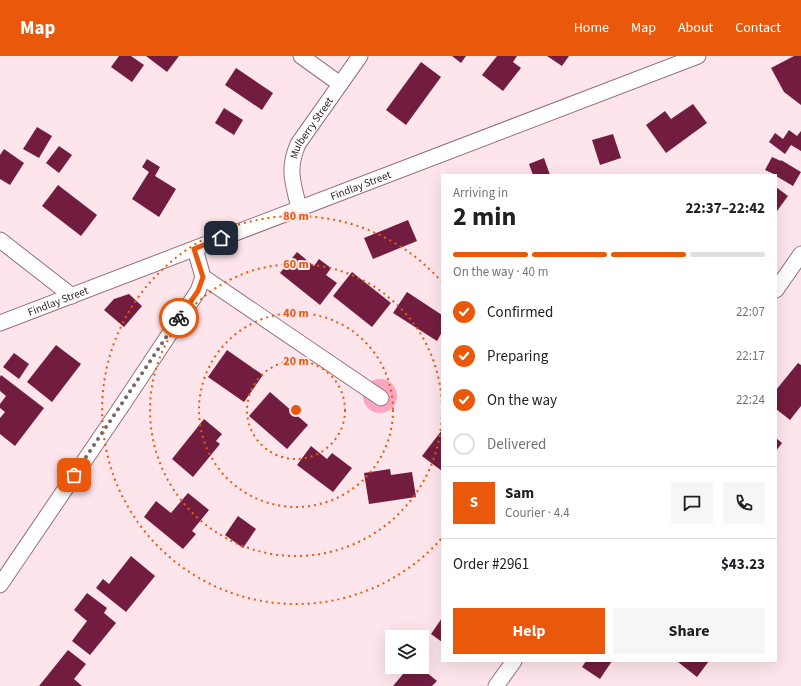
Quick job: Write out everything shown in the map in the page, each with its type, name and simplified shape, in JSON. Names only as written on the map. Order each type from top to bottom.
[{"type":"street","points":[[301,56],[340,84]]},
{"type":"street","name":"Mulberry Street","points":[[299,208],[291,172],[292,158],[298,144],[360,56]]},
{"type":"street","name":"Findlay Street","points":[[0,323],[698,56]]},
{"type":"street","points":[[0,240],[72,296]]},
{"type":"street","points":[[194,249],[203,277],[381,398]]},
{"type":"street","points":[[777,289],[801,254]]},
{"type":"street","points":[[0,585],[193,297],[203,277]]},
{"type":"street","points":[[496,686],[513,662]]},
{"type":"shaded area","points":[[377,379],[383,379],[392,384],[396,390],[396,402],[392,408],[383,413],[377,413],[368,408],[363,399],[363,393],[368,384]]},
{"type":"building","points":[[119,56],[131,56],[144,65],[132,82],[111,67]]},
{"type":"building","points":[[146,56],[179,56],[167,72]]},
{"type":"building","points":[[452,56],[466,56],[461,63]]},
{"type":"building","points":[[497,56],[517,56],[513,62],[521,68],[503,91],[482,75]]},
{"type":"building","points":[[547,56],[569,56],[562,66]]},
{"type":"building","points":[[794,56],[801,56],[801,105],[784,92],[771,68]]},
{"type":"building","points":[[421,62],[441,77],[406,125],[386,110]]},
{"type":"building","points":[[236,68],[273,93],[262,110],[225,85]]},
{"type":"building","points":[[693,104],[707,123],[666,153],[646,125],[665,111],[671,119]]},
{"type":"building","points":[[224,108],[243,120],[234,135],[215,123]]},
{"type":"building","points":[[37,127],[52,136],[39,158],[23,149]]},
{"type":"building","points":[[789,130],[797,136],[801,131],[801,151],[791,145],[785,154],[769,142],[775,133],[783,139]]},
{"type":"building","points":[[613,134],[621,158],[600,165],[592,140]]},
{"type":"building","points":[[59,146],[72,155],[59,173],[46,163]]},
{"type":"building","points":[[4,149],[24,163],[10,185],[0,179],[0,155]]},
{"type":"building","points":[[772,157],[781,160],[801,172],[793,186],[777,177],[777,174],[765,170]]},
{"type":"building","points":[[544,158],[550,174],[533,174],[529,164]]},
{"type":"building","points":[[147,159],[160,167],[155,176],[176,189],[159,217],[132,199],[149,172],[142,167]]},
{"type":"building","points":[[58,185],[97,215],[81,236],[42,206]]},
{"type":"building","points":[[777,188],[788,196],[777,211]]},
{"type":"building","points":[[408,220],[417,241],[373,259],[364,238]]},
{"type":"building","points":[[297,252],[314,266],[319,259],[331,268],[326,275],[337,283],[320,305],[280,273]]},
{"type":"building","points":[[352,272],[391,303],[372,327],[333,296]]},
{"type":"building","points":[[407,292],[441,314],[441,334],[437,341],[393,313]]},
{"type":"building","points":[[129,294],[142,306],[124,327],[104,310],[114,299]]},
{"type":"building","points":[[56,345],[81,364],[52,402],[27,382]]},
{"type":"building","points":[[227,350],[263,375],[244,402],[208,377]]},
{"type":"building","points":[[14,353],[29,364],[19,379],[3,367]]},
{"type":"building","points":[[798,363],[801,365],[801,406],[790,420],[777,410],[777,389]]},
{"type":"building","points":[[1,375],[44,408],[15,446],[0,434],[0,418],[5,412],[0,408],[0,404],[6,396],[0,391]]},
{"type":"building","points":[[270,392],[308,425],[287,449],[249,416]]},
{"type":"building","points":[[204,419],[222,434],[216,441],[220,444],[193,477],[172,459]]},
{"type":"building","points":[[441,431],[441,470],[422,456]]},
{"type":"building","points":[[777,439],[782,443],[777,450]]},
{"type":"building","points":[[311,446],[327,459],[332,453],[352,468],[333,492],[297,465]]},
{"type":"building","points":[[390,469],[391,475],[412,472],[416,497],[369,504],[364,473]]},
{"type":"building","points":[[188,493],[209,510],[192,531],[196,534],[183,549],[144,517],[156,501],[171,513]]},
{"type":"building","points":[[238,516],[256,529],[243,548],[225,535]]},
{"type":"building","points":[[131,556],[155,576],[126,612],[96,588],[103,579],[109,584]]},
{"type":"building","points":[[87,593],[107,608],[104,613],[116,623],[90,655],[72,641],[87,621],[74,610]]},
{"type":"building","points":[[441,619],[441,641],[431,634]]},
{"type":"building","points":[[68,650],[86,664],[74,679],[82,686],[39,686]]},
{"type":"building","points":[[585,662],[611,662],[600,679],[582,667]]},
{"type":"building","points":[[678,662],[708,662],[697,677]]},
{"type":"building","points":[[403,674],[428,674],[437,681],[432,686],[393,686]]},
{"type":"way so far","points":[[74,475],[125,401],[179,318]]},
{"type":"route","points":[[179,318],[198,291],[203,277],[194,249],[221,238]]}]
